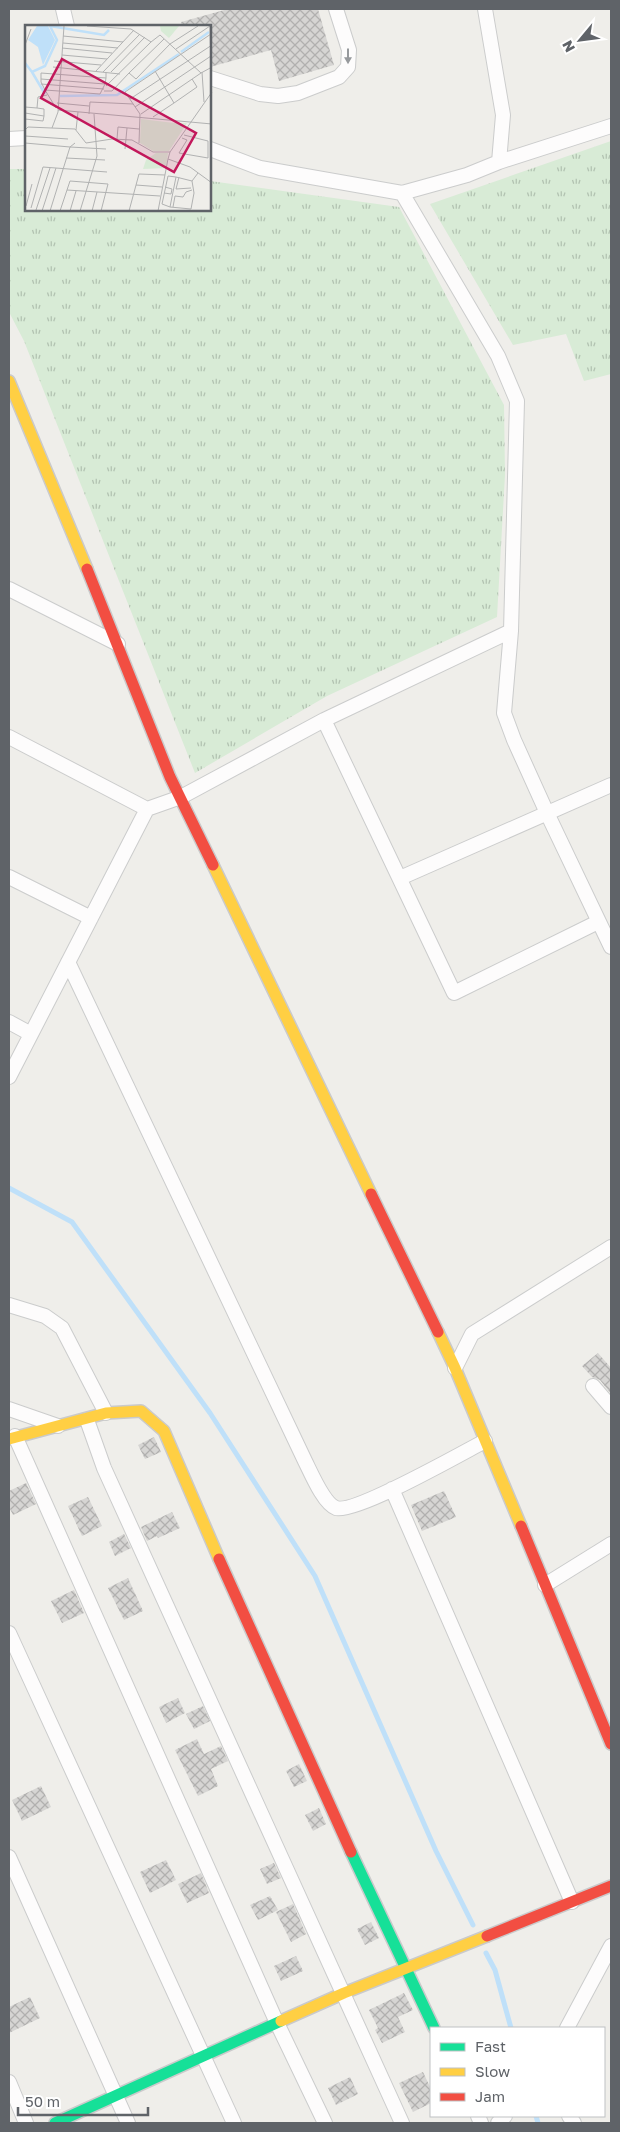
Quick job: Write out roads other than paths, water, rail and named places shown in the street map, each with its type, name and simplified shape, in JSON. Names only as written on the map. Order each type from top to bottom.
[{"type":"street","points":[[63,9],[68,25]]},
{"type":"street","points":[[211,78],[260,94],[278,96],[298,92],[340,77],[348,67],[349,50],[336,9]]},
{"type":"street","points":[[485,9],[503,115],[499,162]]},
{"type":"street","points":[[211,148],[260,168],[402,193],[467,175],[499,162],[611,126]]},
{"type":"street","points":[[9,138],[25,138]]},
{"type":"street","points":[[402,193],[498,356],[517,401],[511,631],[504,713],[547,813],[611,947]]},
{"type":"street","points":[[9,382],[118,644],[170,777],[455,1368],[611,1744]]},
{"type":"street","points":[[9,589],[118,644]]},
{"type":"street","points":[[9,1077],[147,809],[181,797],[324,720],[511,631]]},
{"type":"street","points":[[324,720],[454,993],[598,922]]},
{"type":"street","points":[[9,737],[147,809]]},
{"type":"street","points":[[400,878],[611,785]]},
{"type":"street","points":[[9,877],[91,918]]},
{"type":"street","points":[[68,962],[305,1461],[328,1502],[335,1507],[345,1509],[392,1489],[485,1441]]},
{"type":"street","points":[[9,1022],[31,1034]]},
{"type":"street","points":[[455,1368],[472,1334],[611,1247]]},
{"type":"street","points":[[9,1305],[46,1316],[62,1328],[106,1414]]},
{"type":"street","points":[[593,1386],[611,1407]]},
{"type":"street","points":[[9,1409],[58,1426]]},
{"type":"street","points":[[325,2123],[278,2024],[12,1438],[106,1414],[141,1411],[164,1431],[246,1619],[405,1969],[434,2027]]},
{"type":"street","points":[[87,1420],[104,1468],[402,2123]]},
{"type":"street","points":[[392,1489],[572,1902]]},
{"type":"street","points":[[545,1586],[611,1544]]},
{"type":"street","points":[[9,1633],[234,2123]]},
{"type":"street","points":[[9,1857],[128,2123]]},
{"type":"street","points":[[55,2123],[344,1993],[611,1886]]},
{"type":"street","points":[[568,2027],[611,1946]]},
{"type":"street","points":[[9,2082],[26,2123]]},
{"type":"waterway","points":[[9,1188],[72,1222],[210,1413],[315,1576],[436,1851],[473,1925]]},
{"type":"waterway","points":[[486,1953],[495,1970],[511,2027]]},
{"type":"waterway","points":[[536,2117],[538,2123]]}]
